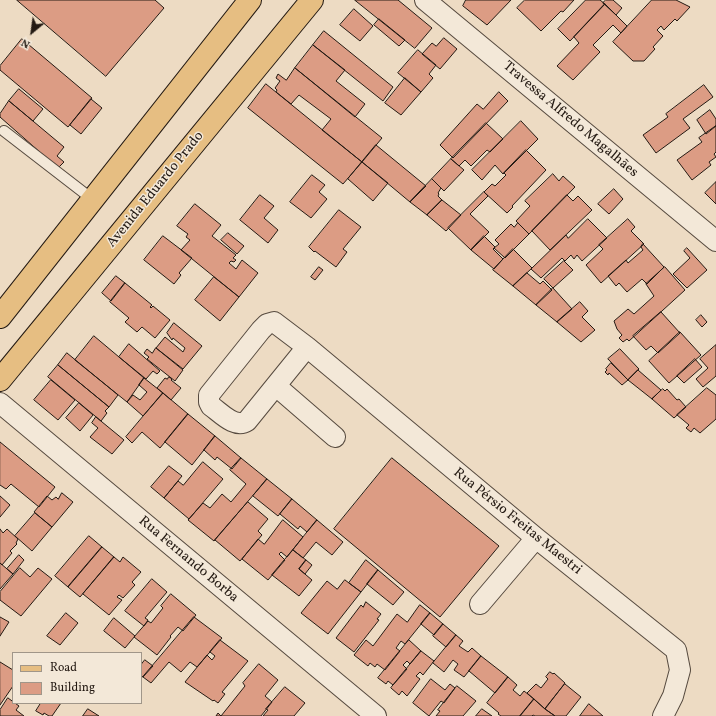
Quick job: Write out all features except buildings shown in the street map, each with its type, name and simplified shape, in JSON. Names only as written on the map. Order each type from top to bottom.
[{"type":"main road","points":[[0,316],[250,0]]},
{"type":"main road","name":"Avenida Eduardo Prado","points":[[0,380],[312,0]]},
{"type":"street","name":"Travessa Alfredo Magalhães","points":[[425,0],[716,241]]},
{"type":"street","name":"Rua Pérsio Freitas Maestri","points":[[307,348],[247,421],[242,424],[236,424],[211,406],[209,396],[267,324],[274,322],[307,348],[536,538],[676,650],[680,670],[672,696],[663,716]]},
{"type":"street","points":[[276,386],[334,436]]},
{"type":"street","name":"Rua Fernando Borba","points":[[0,403],[376,716]]},
{"type":"street","points":[[480,604],[536,538]]},
{"type":"lane","points":[[4,131],[92,199]]}]
